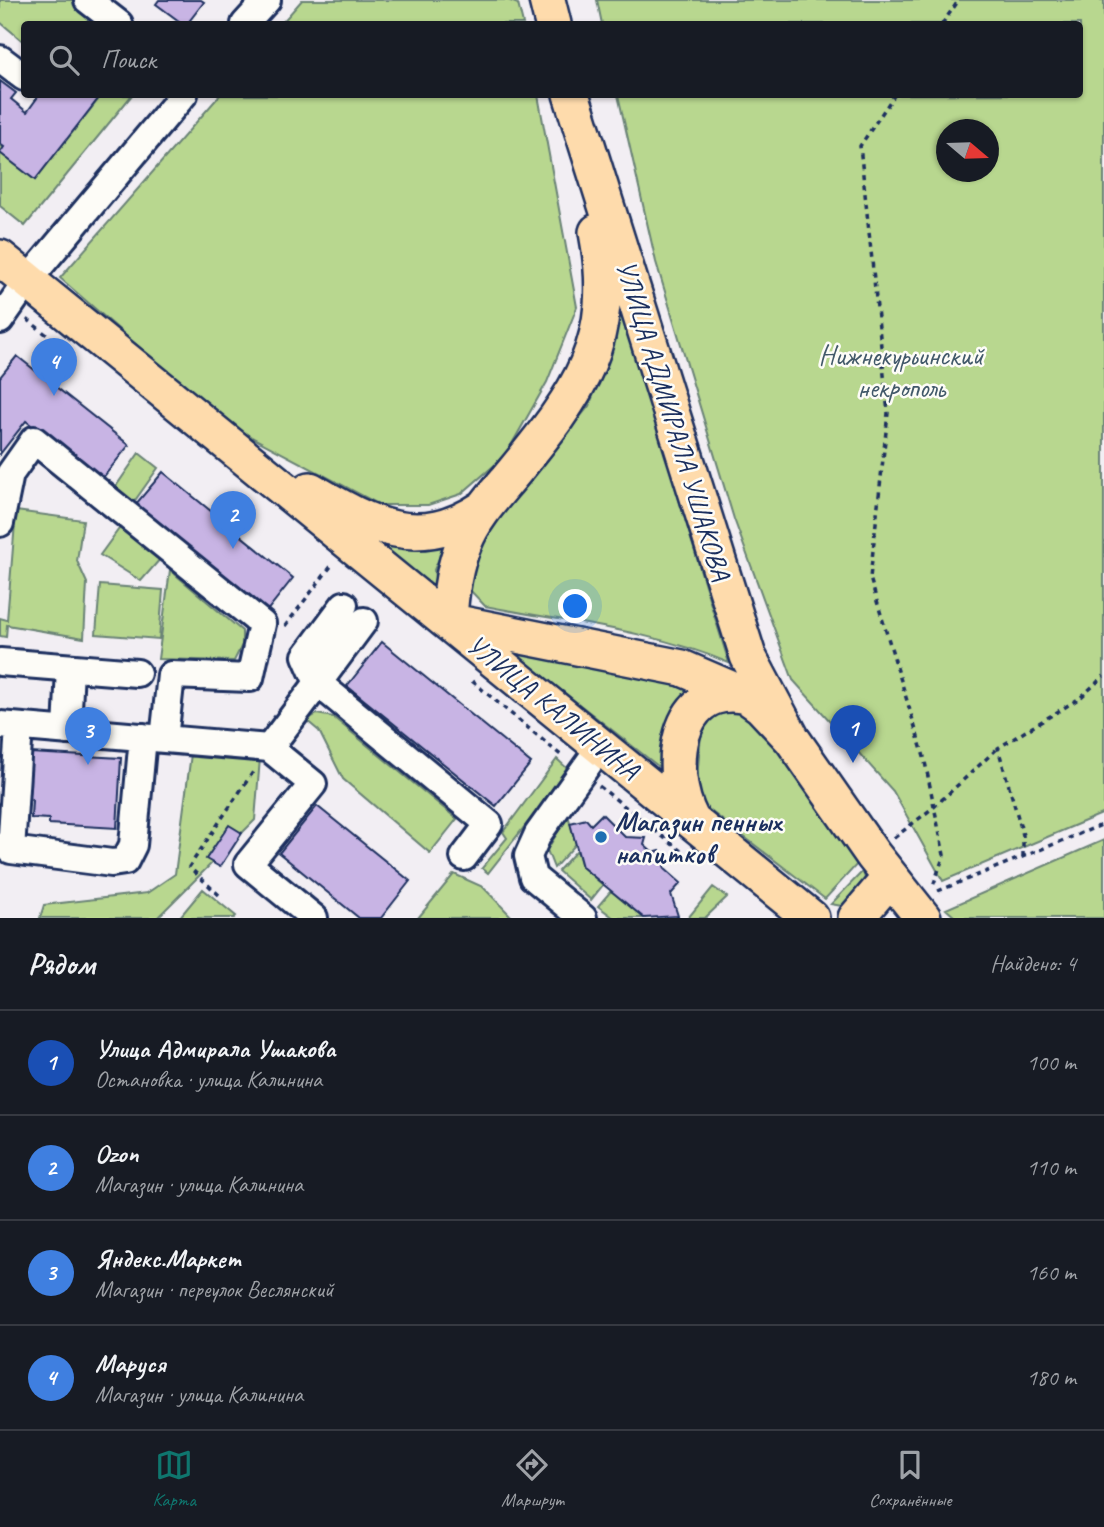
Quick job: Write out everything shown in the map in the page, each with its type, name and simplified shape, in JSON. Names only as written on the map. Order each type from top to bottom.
[{"type":"main road","points":[[449,622],[461,551],[471,527],[564,410],[596,345],[603,308],[604,269],[572,98]]},
{"type":"main road","name":"УЛИЦА АДМИРАЛА УШАКОВА","points":[[572,98],[748,656],[792,738]]},
{"type":"main road","name":"УЛИЦА КАЛИНИНА","points":[[0,258],[811,918]]},
{"type":"main road","points":[[217,436],[374,525],[414,531],[436,530],[455,525],[485,507]]},
{"type":"main road","name":"УЛИЦА КАЛИНИНА","points":[[449,622],[682,668],[747,696],[761,706],[792,738],[890,878],[926,906]]},
{"type":"main road","name":"УЛИЦА КАЛИНИНА","points":[[691,819],[677,784],[677,762],[687,721],[697,706],[708,698],[729,693],[747,696]]},
{"type":"main road","points":[[856,918],[890,878]]},
{"type":"street","points":[[88,0],[115,21]]},
{"type":"street","points":[[248,21],[267,0]]},
{"type":"street","points":[[0,59],[21,75]]},
{"type":"street","points":[[0,320],[28,281],[181,98]]},
{"type":"street","points":[[0,523],[5,471],[34,440],[262,624],[250,678],[171,675],[153,738],[133,845],[125,862],[112,863],[11,850],[10,726],[66,731],[153,738],[269,748],[313,784],[248,864],[314,918]]},
{"type":"street","points":[[354,613],[306,656],[318,683],[489,824],[464,857]]},
{"type":"street","points":[[0,662],[137,673]]},
{"type":"street","points":[[66,731],[70,668]]},
{"type":"street","points":[[269,748],[318,683]]},
{"type":"street","points":[[583,918],[533,877],[528,856],[538,834],[601,746]]},
{"type":"path","points":[[944,21],[959,0]]},
{"type":"path","points":[[892,98],[860,146],[888,414],[870,578],[924,757],[944,855],[926,906]]},
{"type":"path","points":[[278,636],[332,565]]},
{"type":"path","points":[[890,841],[934,807],[998,748],[1080,698],[1104,676]]},
{"type":"path","points":[[219,895],[189,867],[269,748]]},
{"type":"path","points":[[998,748],[1023,835],[1023,858]]},
{"type":"path","points":[[926,906],[1023,858],[1104,824]]},
{"type":"green space","points":[[0,0],[74,0],[101,21],[21,21],[21,40],[0,22]]},
{"type":"green space","points":[[302,0],[508,0],[518,4],[522,21],[284,21]]},
{"type":"green space","name":"Нижнекурьинский некрополь","points":[[597,0],[1104,0],[1104,813],[943,881],[893,791],[793,680],[734,519],[656,262],[619,98],[1083,98],[1083,21],[601,21]]},
{"type":"green space","points":[[96,98],[130,98],[25,226],[0,206],[0,144],[35,180],[98,100]]},
{"type":"green space","points":[[217,98],[539,98],[577,307],[547,382],[505,456],[461,494],[428,505],[380,505],[227,424],[60,278]]},
{"type":"green space","points":[[621,308],[729,663],[670,642],[485,606],[469,589],[473,560],[488,530],[589,406],[611,351]]},
{"type":"green space","points":[[139,453],[158,468],[131,506],[112,492]]},
{"type":"green space","points":[[16,511],[83,520],[77,561],[87,583],[84,638],[7,625],[6,637],[0,636],[0,618],[7,620]]},
{"type":"green space","points":[[124,522],[161,558],[141,581],[100,555]]},
{"type":"green space","points":[[450,533],[434,570],[437,593],[368,536]]},
{"type":"green space","points":[[170,570],[242,631],[242,645],[234,661],[158,659]]},
{"type":"green space","points":[[100,585],[163,590],[159,639],[96,634]]},
{"type":"green space","points":[[510,650],[695,689],[679,706],[670,725],[663,770]]},
{"type":"green space","points":[[727,701],[773,736],[860,861],[825,899],[695,799],[702,724]]},
{"type":"green space","points":[[317,714],[333,717],[457,819],[430,853],[343,779],[319,731],[306,720]]},
{"type":"green space","points":[[191,754],[260,758],[255,820],[157,918],[40,918],[44,905],[147,893],[175,874]]},
{"type":"green space","points":[[557,759],[569,770],[488,873],[482,868],[507,838],[503,832]]},
{"type":"green space","points":[[568,815],[576,844],[554,868],[547,850]]},
{"type":"green space","points":[[1104,840],[1104,918],[956,918],[946,909]]},
{"type":"green space","points":[[577,850],[582,867],[603,885],[591,900],[558,871]]},
{"type":"green space","points":[[863,871],[866,882],[847,907],[831,904]]},
{"type":"green space","points":[[454,874],[483,887],[513,918],[418,918]]},
{"type":"green space","points":[[713,887],[727,897],[705,918],[688,918]]},
{"type":"green space","points":[[203,889],[236,916],[179,918]]},
{"type":"green space","points":[[611,891],[644,918],[614,918],[598,906]]},
{"type":"building","points":[[159,0],[204,2],[189,21],[179,21],[156,4]]},
{"type":"building","points":[[0,81],[16,93],[11,99],[27,112],[37,98],[98,99],[35,180],[0,153],[4,147],[0,144]]},
{"type":"building","points":[[17,356],[129,445],[101,480],[26,421],[0,454],[0,377]]},
{"type":"building","points":[[163,472],[293,578],[266,612],[135,505]]},
{"type":"building","points":[[382,642],[531,763],[496,806],[347,686]]},
{"type":"building","points":[[30,753],[121,758],[117,828],[49,824],[49,819],[31,818],[32,800],[28,799]]},
{"type":"building","points":[[317,806],[410,881],[381,918],[359,918],[279,853]]},
{"type":"building","points":[[602,814],[625,837],[646,838],[644,845],[653,853],[660,851],[665,869],[681,883],[671,894],[678,916],[644,918],[582,867],[570,823],[586,819],[591,825]]},
{"type":"building","points":[[229,825],[242,833],[220,867],[206,859]]},
{"type":"place","name":"Маруся","points":[[54,396]]},
{"type":"place","name":"Ozon","points":[[233,549]]},
{"type":"place","name":"Улица Адмирала Ушакова","points":[[853,763]]},
{"type":"place","name":"Яндекс.Маркет","points":[[88,765]]},
{"type":"place","name":"Магазин пенных напитков","points":[[601,837]]}]
